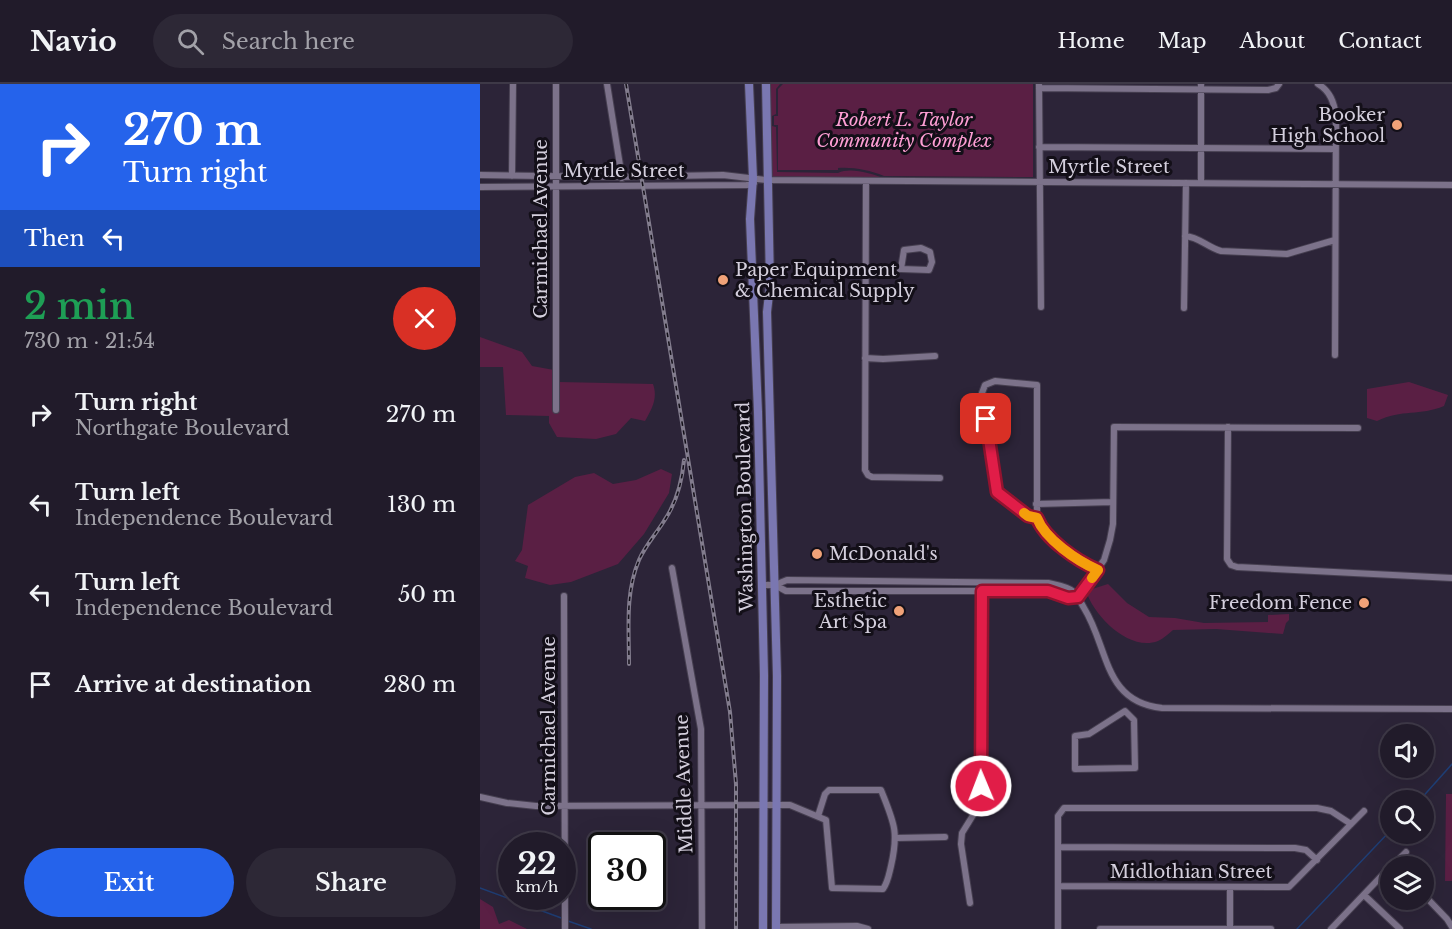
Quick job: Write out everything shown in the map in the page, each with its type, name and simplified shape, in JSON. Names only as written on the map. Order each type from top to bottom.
[{"type":"main road","name":"Washington Boulevard","points":[[749,84],[752,181],[750,219],[758,412],[764,675],[763,929]]},
{"type":"main road","name":"Washington Boulevard","points":[[766,84],[766,180],[770,277],[768,312],[775,585],[776,928]]},
{"type":"main road","points":[[764,854],[766,913],[776,928]]},
{"type":"street","points":[[512,176],[513,84]]},
{"type":"street","name":"Carmichael Avenue","points":[[556,84],[556,410]]},
{"type":"street","points":[[608,84],[623,185]]},
{"type":"street","points":[[1041,307],[1039,86],[1273,90],[1280,84]]},
{"type":"street","points":[[1318,84],[1328,92],[1334,104],[1335,355]]},
{"type":"street","points":[[1201,87],[1201,183]]},
{"type":"street","points":[[1039,147],[1335,149]]},
{"type":"street","name":"Myrtle Street","points":[[480,176],[723,176],[752,181]]},
{"type":"street","name":"Myrtle Street","points":[[480,187],[623,185],[687,187],[766,180],[1452,185]]},
{"type":"street","points":[[866,181],[866,473],[872,477],[940,478]]},
{"type":"street","points":[[1184,308],[1186,183]]},
{"type":"street","points":[[1185,236],[1197,238],[1221,251],[1287,254],[1301,252],[1335,240]]},
{"type":"street","points":[[866,268],[929,270],[932,262],[930,252],[921,249],[904,250],[901,269]]},
{"type":"street","points":[[865,358],[936,356]]},
{"type":"street","points":[[1037,518],[1028,516],[1000,495],[996,489],[982,393],[985,385],[993,381],[1037,385],[1037,518],[1045,532],[1084,564],[1098,570]]},
{"type":"street","points":[[775,585],[786,591],[1048,591],[1068,598],[1078,597],[1104,560],[1110,540],[1114,427],[1358,428]]},
{"type":"street","points":[[1228,427],[1227,559],[1231,565],[1452,578]]},
{"type":"street","points":[[1036,504],[1113,502]]},
{"type":"street","name":"Middle Avenue","points":[[672,568],[700,729],[702,929]]},
{"type":"street","points":[[762,585],[775,585],[787,580],[1047,583],[1066,588],[1078,597],[1092,621],[1113,678],[1123,691],[1146,705],[1162,708],[1452,710]]},
{"type":"street","points":[[970,903],[961,844],[962,832],[980,804],[982,591]]},
{"type":"street","name":"Carmichael Avenue","points":[[564,596],[565,929]]},
{"type":"street","points":[[1125,711],[1133,717],[1135,722],[1135,768],[1075,769],[1075,736],[1089,734],[1125,711],[1133,699]]},
{"type":"street","points":[[480,797],[517,805],[790,805],[818,816],[824,818],[827,823],[832,888],[883,889],[887,882],[896,838],[892,817],[882,790],[829,790],[825,794],[818,816]]},
{"type":"street","points":[[1058,929],[1058,816],[1061,810],[1067,807],[1317,808],[1335,813],[1351,824]]},
{"type":"street","name":"Midlothian Street","points":[[1058,886],[1289,887],[1364,811]]},
{"type":"street","points":[[896,838],[945,837]]},
{"type":"street","points":[[1058,847],[1294,848],[1306,850],[1317,860]]},
{"type":"street","points":[[1402,856],[1406,852]]},
{"type":"street","points":[[1336,927],[1380,879]]},
{"type":"street","points":[[1230,887],[1230,929]]},
{"type":"street","points":[[1364,894],[1400,929]]},
{"type":"street","points":[[1434,903],[1450,917],[1452,927]]},
{"type":"street","points":[[776,928],[857,926],[868,929]]},
{"type":"street","points":[[1100,929],[1271,929]]},
{"type":"green space","points":[[769,84],[780,84],[776,89],[776,114],[772,116],[772,126],[776,127],[777,172],[854,171],[883,178],[769,177]]},
{"type":"green space","name":"Robert L. Taylor Community Complex","points":[[783,84],[1033,84],[1033,177],[884,176],[861,169],[844,168],[838,168],[838,170],[778,170],[778,125],[774,125],[774,116],[778,116],[778,89]]},
{"type":"green space","points":[[480,337],[522,352],[532,366],[554,370],[554,413],[558,413],[559,382],[653,384],[655,399],[652,408],[645,421],[631,418],[616,434],[596,439],[557,437],[549,423],[549,416],[506,415],[503,367],[480,367]]},
{"type":"green space","points":[[1409,382],[1448,395],[1444,406],[1386,417],[1377,421],[1367,418],[1367,389]]},
{"type":"green space","points":[[661,469],[672,474],[669,493],[644,534],[618,564],[571,582],[550,585],[525,578],[528,566],[515,561],[522,550],[528,505],[575,477],[594,473],[613,484],[636,480]]},
{"type":"green space","points":[[1108,584],[1127,603],[1149,617],[1175,618],[1204,623],[1268,622],[1268,615],[1289,614],[1289,620],[1283,634],[1216,629],[1173,630],[1158,641],[1147,643],[1136,641],[1114,630],[1090,601],[1086,591]]},
{"type":"green space","points":[[1446,794],[1452,794],[1452,881],[1445,881]]},
{"type":"green space","points":[[480,899],[493,907],[499,924],[509,920],[527,929],[480,929]]},
{"type":"waterway","points":[[1429,790],[1452,764]]},
{"type":"waterway","points":[[1297,929],[1380,842]]},
{"type":"waterway","points":[[480,888],[564,919]]},
{"type":"waterway","points":[[568,921],[591,929]]},
{"type":"railway","points":[[626,84],[730,712],[736,784],[736,929]]},
{"type":"railway","points":[[629,664],[629,611],[635,573],[644,550],[676,499],[684,460]]},
{"type":"slow traffic","points":[[1024,513],[1037,518],[1045,532],[1084,564],[1098,570],[1092,578]]},
{"type":"place","name":"Booker High School","points":[[1397,125]]},
{"type":"place","name":"Paper Equipment & Chemical Supply","points":[[723,280]]},
{"type":"place","name":"McDonald's","points":[[817,554]]},
{"type":"place","name":"Freedom Fence","points":[[1364,603]]},
{"type":"place","name":"Esthetic Art Spa","points":[[899,611]]},
{"type":"route","points":[[981,786],[982,591],[1048,591],[1068,598],[1078,597],[1098,570],[1084,564],[1045,532],[1037,518],[1028,516],[997,492],[986,419]]}]
